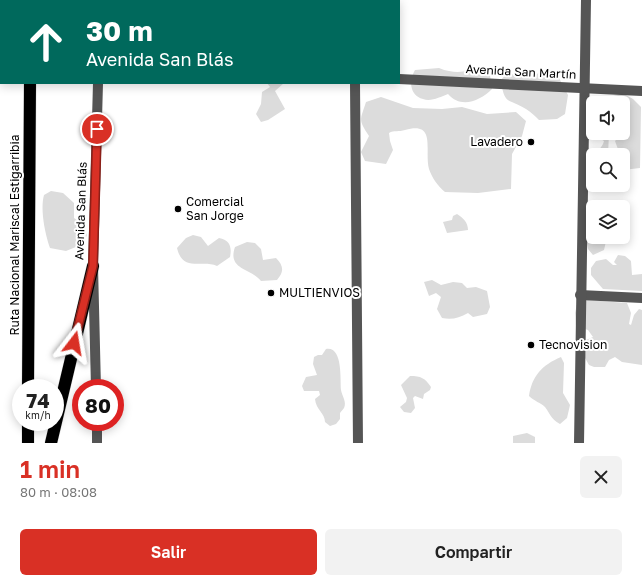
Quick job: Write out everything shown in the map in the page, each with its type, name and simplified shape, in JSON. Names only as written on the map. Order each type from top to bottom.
[{"type":"highway","name":"Ruta Nacional Mariscal Estigarribia","points":[[28,379],[30,84]]},
{"type":"highway","points":[[51,443],[93,266]]},
{"type":"highway","points":[[28,431],[28,443]]},
{"type":"street","points":[[579,443],[580,295],[586,0]]},
{"type":"street","name":"Avenida San Martín","points":[[400,79],[642,91]]},
{"type":"street","name":"Avenida San Blás","points":[[96,379],[93,266],[98,84]]},
{"type":"street","points":[[355,84],[358,443]]},
{"type":"street","points":[[580,295],[642,298]]},
{"type":"street","points":[[97,431],[97,443]]},
{"type":"shaded area","points":[[439,68],[452,72],[486,71],[490,75],[492,89],[482,97],[470,102],[453,99],[448,94],[429,100],[418,97],[413,91],[411,83],[415,70]]},
{"type":"shaded area","points":[[542,73],[559,78],[568,95],[565,114],[557,119],[539,120],[528,110],[508,100],[502,88],[501,80],[506,74],[526,75]]},
{"type":"shaded area","points":[[268,84],[283,84],[275,91],[285,109],[268,120],[261,122],[256,114],[261,104],[262,92],[270,87]]},
{"type":"shaded area","points":[[624,94],[628,96],[613,96]]},
{"type":"shaded area","points":[[381,97],[413,108],[442,109],[462,107],[487,114],[516,112],[526,121],[522,136],[512,154],[511,189],[478,193],[445,192],[436,182],[429,169],[427,139],[425,133],[422,130],[415,128],[389,133],[393,150],[386,164],[365,161],[361,152],[369,136],[363,126],[361,117],[366,102]]},
{"type":"shaded area","points":[[630,97],[641,107],[640,168],[630,169],[630,148],[618,148],[615,141],[630,140]]},
{"type":"shaded area","points":[[602,140],[609,140],[608,148],[600,148],[604,141]]},
{"type":"shaded area","points":[[51,191],[63,193],[74,203],[74,218],[81,223],[87,235],[83,244],[66,251],[50,248],[46,236],[43,201],[44,195]]},
{"type":"shaded area","points":[[457,214],[465,220],[468,230],[447,233],[443,222],[452,220],[453,216]]},
{"type":"shaded area","points":[[193,235],[201,237],[208,246],[219,238],[226,240],[231,250],[230,257],[217,266],[211,264],[188,263],[180,256],[177,248],[186,238]]},
{"type":"shaded area","points":[[247,242],[255,243],[261,249],[263,260],[276,258],[279,261],[282,266],[282,272],[277,280],[261,281],[237,264],[233,255],[235,247]]},
{"type":"shaded area","points":[[587,244],[605,244],[604,250],[593,255],[588,249]]},
{"type":"shaded area","points":[[618,255],[625,256],[631,261],[632,275],[642,274],[642,291],[603,289],[591,275],[591,268],[596,261],[606,259],[613,265],[617,265],[614,262]]},
{"type":"shaded area","points":[[432,280],[441,285],[453,282],[462,283],[467,288],[476,287],[487,291],[490,307],[487,314],[473,317],[468,313],[455,318],[442,318],[437,309],[441,297],[436,293],[429,296],[424,282]]},
{"type":"shaded area","points":[[587,300],[627,303],[631,313],[629,324],[631,325],[634,315],[639,309],[642,310],[642,365],[622,362],[615,357],[609,360],[605,367],[594,367],[589,365],[585,358],[586,340],[593,337],[588,330],[576,326],[575,313],[577,304]]},
{"type":"shaded area","points":[[326,349],[331,349],[338,358],[340,364],[341,390],[345,404],[340,413],[340,419],[336,424],[330,426],[325,422],[324,416],[316,403],[315,399],[320,395],[319,391],[304,391],[302,386],[306,377],[317,375],[313,364],[314,357],[322,355]]},
{"type":"shaded area","points":[[561,357],[564,363],[563,393],[570,405],[567,418],[560,424],[552,418],[542,404],[529,396],[535,377],[539,372],[548,364]]},
{"type":"shaded area","points":[[410,376],[422,378],[427,381],[431,387],[430,390],[424,394],[423,399],[415,396],[413,398],[415,408],[411,413],[404,412],[400,407],[406,402],[407,398],[401,385]]},
{"type":"shaded area","points":[[527,433],[535,437],[535,443],[513,443],[513,436]]},
{"type":"place","name":"Lavadero","points":[[531,142]]},
{"type":"place","name":"Comercial San Jorge","points":[[178,209]]},
{"type":"place","name":"MULTIENVIOS","points":[[271,293]]},
{"type":"place","name":"Tecnovision","points":[[531,345]]},
{"type":"route","points":[[74,343],[93,266],[97,129]]}]
